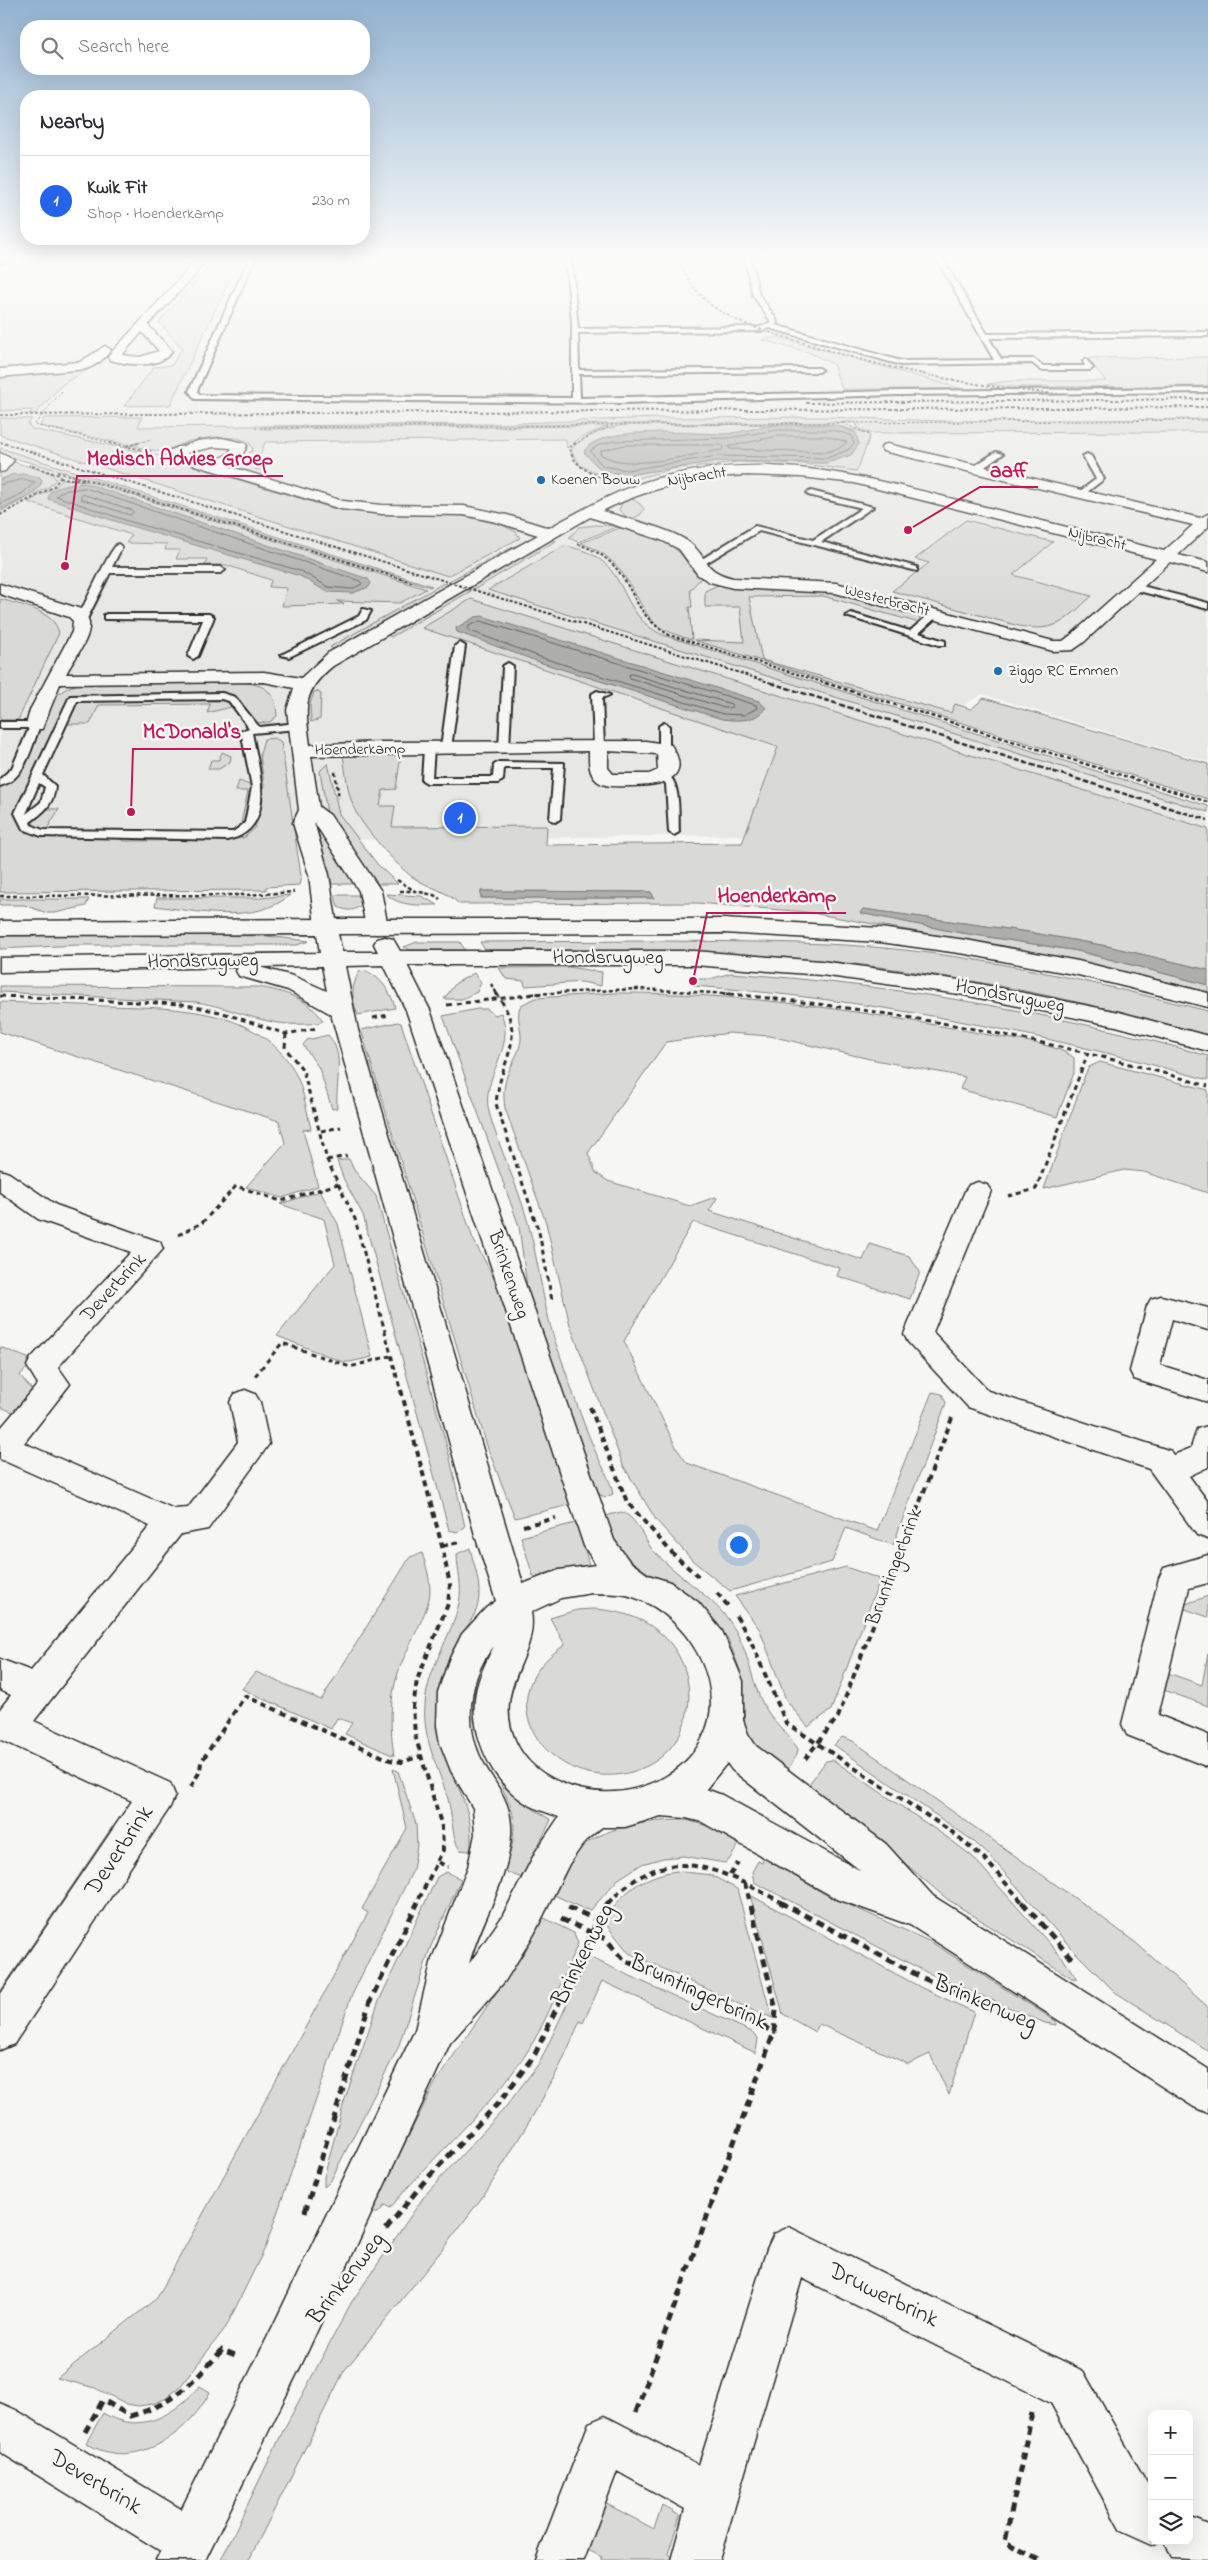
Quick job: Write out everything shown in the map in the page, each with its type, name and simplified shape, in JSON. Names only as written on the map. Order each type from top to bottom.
[{"type":"street","points":[[888,448],[1206,521]]},
{"type":"street","points":[[213,467],[340,505],[374,509],[452,510],[483,514],[551,534]]},
{"type":"street","name":"Nijbracht","points":[[459,586],[589,512],[642,487],[702,474],[748,470],[809,472],[854,479],[1208,567]]},
{"type":"street","points":[[986,484],[999,475]]},
{"type":"street","points":[[957,505],[972,494]]},
{"type":"street","name":"Westerbracht","points":[[589,512],[666,537],[684,546],[704,572],[716,579],[732,584],[836,588],[1053,646],[1067,646],[1206,521]]},
{"type":"street","name":"Hoenderkamp","points":[[326,926],[319,876],[303,823],[309,810],[296,710],[299,694],[304,684],[318,669],[334,657],[459,586]]},
{"type":"street","points":[[0,589],[75,613],[81,621],[80,632],[54,679],[39,710],[35,725]]},
{"type":"street","points":[[54,679],[264,677],[304,684]]},
{"type":"street","points":[[599,747],[600,771],[604,778],[617,780],[656,780],[664,776],[669,769],[668,755],[664,749]]},
{"type":"street","name":"Hoenderkamp","points":[[301,751],[599,747],[664,749]]},
{"type":"street","points":[[309,810],[323,819],[370,891],[377,927],[392,958]]},
{"type":"street","points":[[326,926],[342,1010],[491,1535],[514,1606],[517,1624],[514,1642],[498,1674],[493,1690],[493,1723],[497,1739],[514,1770],[542,1794],[577,1808],[630,1810],[663,1800],[692,1780],[704,1767],[714,1753],[727,1722],[727,1686],[723,1669],[708,1637],[683,1610],[669,1599],[636,1584]]},
{"type":"street","name":"Hondsrugweg","points":[[0,928],[724,926],[880,935],[966,947],[1078,968],[1208,1000]]},
{"type":"street","name":"Hondsrugweg","points":[[0,965],[392,958],[694,958],[821,968],[959,987],[1028,999],[1119,1019],[1208,1044]]},
{"type":"street","name":"Brinkenweg","points":[[392,958],[418,1010],[588,1510],[605,1554],[618,1571],[636,1584]]},
{"type":"street","points":[[210,962],[293,983],[317,993],[342,1010]]},
{"type":"street","name":"Deverbrink","points":[[0,1179],[47,1212],[150,1249],[41,1366],[56,1384],[8,1429],[2,1447],[172,1522],[197,1520],[254,1444],[245,1402]]},
{"type":"street","points":[[975,1198],[918,1334],[978,1399],[1160,1460],[1208,1526]]},
{"type":"street","points":[[1208,1319],[1161,1306],[1144,1371],[1208,1391]]},
{"type":"street","points":[[1169,1471],[1204,1455],[1208,1438]]},
{"type":"street","name":"Deverbrink","points":[[0,2030],[157,1796],[8,1726],[172,1522]]},
{"type":"street","points":[[1208,1568],[1175,1578],[1138,1724],[1208,1751]]},
{"type":"street","name":"Brinkenweg","points":[[185,2550],[276,2369],[436,2029],[450,1962],[480,1882],[492,1844],[494,1827],[492,1812],[482,1789],[469,1771],[457,1738],[454,1710],[455,1689],[470,1650],[496,1618],[545,1588],[581,1579],[599,1578],[636,1584]]},
{"type":"street","points":[[0,1674],[36,1690]]},
{"type":"street","name":"Brinkenweg","points":[[727,1722],[732,1741],[744,1758],[873,1857],[920,1910]]},
{"type":"street","name":"Brinkenweg","points":[[663,1800],[686,1800],[709,1807],[850,1886],[920,1910],[1208,2093]]},
{"type":"street","name":"Brinkenweg","points":[[436,2029],[486,1974],[529,1904],[556,1850],[573,1827],[595,1810]]},
{"type":"street","name":"Druwerbrink","points":[[695,2560],[712,2498],[789,2249],[1067,2388],[1138,2514],[1148,2519]]},
{"type":"street","name":"Deverbrink","points":[[0,2426],[66,2465],[185,2550]]},
{"type":"street","points":[[560,2560],[606,2439],[712,2498]]},
{"type":"street","points":[[1193,2543],[1208,2551]]},
{"type":"lane","points":[[200,375],[193,391],[198,397],[576,399],[622,401],[898,393],[1208,390]]},
{"type":"lane","points":[[576,375],[576,399]]},
{"type":"lane","points":[[976,469],[1000,454]]},
{"type":"lane","points":[[1082,494],[1100,479],[1087,456]]},
{"type":"lane","points":[[811,493],[870,507],[814,543]]},
{"type":"lane","points":[[698,564],[758,528],[914,569]]},
{"type":"lane","points":[[81,621],[118,547]]},
{"type":"lane","points":[[106,570],[221,570]]},
{"type":"lane","points":[[1134,587],[1208,606]]},
{"type":"lane","points":[[286,656],[363,618],[366,611]]},
{"type":"lane","points":[[912,634],[935,614]]},
{"type":"lane","points":[[851,616],[942,643]]},
{"type":"lane","points":[[107,617],[209,617],[193,656]]},
{"type":"lane","points":[[460,646],[438,748],[427,780],[498,780],[498,765],[560,765],[555,819]]},
{"type":"lane","points":[[504,748],[508,666]]},
{"type":"lane","points":[[599,747],[597,694],[605,695]]},
{"type":"lane","points":[[256,730],[232,699],[222,696],[73,698],[20,813],[32,831],[41,833],[227,837],[237,835],[247,829],[252,820],[257,787],[246,731],[298,726]]},
{"type":"lane","points":[[0,725],[35,725],[15,772],[4,782],[0,783]]},
{"type":"lane","points":[[664,726],[664,749]]},
{"type":"lane","points":[[24,821],[42,808],[50,798],[50,786],[37,776]]},
{"type":"lane","points":[[664,776],[671,784],[674,832]]},
{"type":"path","points":[[62,391],[34,425],[36,427],[126,446],[155,439]]},
{"type":"path","points":[[249,428],[1208,420]]},
{"type":"path","points":[[841,423],[868,433],[873,438]]},
{"type":"path","points":[[612,481],[579,467],[572,458],[570,448],[580,439],[614,425]]},
{"type":"path","points":[[1,461],[88,480],[422,586]]},
{"type":"path","points":[[54,472],[59,474],[60,478]]},
{"type":"path","points":[[60,478],[88,480]]},
{"type":"path","points":[[0,515],[53,487],[60,478]]},
{"type":"path","points":[[577,544],[597,553],[613,565],[647,621],[669,635],[1208,802]]},
{"type":"path","points":[[0,896],[269,893]]},
{"type":"path","name":"Hondsrugweg","points":[[552,1302],[539,1232],[496,1104],[496,1089],[513,1040],[513,1028],[509,1011],[498,997],[599,990],[702,991],[850,1007],[1026,1037],[1208,1086]]},
{"type":"path","name":"Hondsrugweg","points":[[0,996],[181,1004],[220,1012],[286,1034],[285,1048],[303,1070],[321,1131]]},
{"type":"path","points":[[975,1198],[1036,1189],[1088,1053]]},
{"type":"path","points":[[303,2218],[370,2001],[443,1850],[442,1827],[415,1735],[413,1707],[417,1680],[448,1604],[450,1585],[442,1546],[354,1219],[328,1160],[321,1131],[341,1127]]},
{"type":"path","points":[[328,1160],[348,1156]]},
{"type":"path","points":[[150,1249],[202,1223],[236,1186],[281,1201],[338,1184]]},
{"type":"path","points":[[245,1402],[245,1388],[282,1343],[350,1367],[390,1356]]},
{"type":"path","name":"Bruntingerbrink","points":[[817,1742],[838,1716],[964,1386]]},
{"type":"path","points":[[589,1406],[628,1502],[673,1554],[700,1578]]},
{"type":"path","points":[[442,1546],[628,1502]]},
{"type":"path","points":[[714,1590],[746,1627],[773,1699],[786,1722],[944,1826],[984,1858],[1075,1963]]},
{"type":"path","points":[[150,1806],[183,1800],[200,1771],[201,1762],[245,1696],[390,1760],[402,1762],[421,1756]]},
{"type":"path","points":[[438,1862],[480,1882]]},
{"type":"path","name":"Brinkenweg","points":[[382,2234],[423,2183],[502,2099],[535,2054],[604,1908],[621,1888],[644,1873],[668,1864],[698,1865],[744,1882],[924,1978],[1026,2023]]},
{"type":"path","name":"Bruntingerbrink","points":[[529,1904],[606,1939],[624,1960],[774,2032],[776,2010],[744,1882]]},
{"type":"path","points":[[624,2448],[774,2032]]},
{"type":"path","points":[[66,2465],[103,2400],[130,2416],[155,2410],[177,2398],[222,2350],[276,2369]]},
{"type":"path","points":[[1039,2560],[1005,2542],[1040,2374]]},
{"type":"shaded area","points":[[0,375],[1208,375],[1208,762],[982,694],[952,713],[891,695],[868,706],[1208,812],[1208,829],[847,716],[745,835],[0,844],[0,478],[39,460],[0,448]]},
{"type":"shaded area","points":[[0,375],[78,375],[64,383],[35,414],[29,414],[32,410],[0,411]]},
{"type":"shaded area","points":[[147,375],[184,375],[170,405],[124,406]]},
{"type":"shaded area","points":[[837,375],[915,375],[963,389],[842,389]]},
{"type":"shaded area","points":[[1101,375],[1208,375],[1208,386],[1014,387],[988,384],[1009,381],[1106,381]]},
{"type":"shaded area","points":[[142,417],[138,427],[489,424],[659,418],[828,417],[943,421],[1208,419],[1208,432],[870,433],[858,428],[856,422],[262,427],[261,429],[608,426],[580,438],[567,448],[566,439],[265,442],[255,469],[267,471],[265,475],[259,476],[234,468],[236,463],[253,450],[249,442],[237,438],[213,437],[189,441],[162,452],[40,426],[44,418]]},
{"type":"shaded area","points":[[0,418],[32,419],[28,424],[32,429],[157,455],[335,509],[370,513],[454,514],[500,524],[516,532],[520,538],[448,576],[0,435]]},
{"type":"shaded area","points":[[827,424],[840,427],[777,425],[724,434],[648,432],[608,437],[593,443],[584,452],[601,470],[627,475],[718,461],[827,463],[851,455],[859,444],[853,431],[847,428],[864,432],[870,436],[857,471],[802,464],[738,462],[672,469],[620,483],[581,466],[571,451],[575,446],[595,433],[625,425]]},
{"type":"shaded area","points":[[0,448],[432,586],[430,587],[96,481],[7,456],[0,453]]},
{"type":"shaded area","points":[[11,461],[51,473],[56,479],[50,486],[0,512],[0,510],[37,490],[42,482],[11,475],[0,480],[0,472],[9,467]]},
{"type":"shaded area","points":[[63,479],[91,482],[426,589],[400,603],[337,601],[344,604],[282,606],[287,588],[269,587],[271,580],[226,565],[205,565],[207,559],[176,559],[180,550],[165,550],[167,544],[126,543],[132,535],[28,502],[57,486]]},
{"type":"shaded area","points":[[630,498],[639,503],[644,509],[640,515],[630,520],[619,510],[622,503]]},
{"type":"shaded area","points":[[966,520],[1053,542],[1013,575],[1092,596],[1060,623],[1043,628],[1032,628],[892,591],[929,563],[915,559]]},
{"type":"shaded area","points":[[596,525],[619,526],[578,542],[569,538],[579,527]]},
{"type":"shaded area","points":[[623,527],[652,536],[672,546],[701,578],[690,590],[692,607],[689,607],[692,640],[669,632],[656,624],[646,612],[616,565],[609,558],[581,543]]},
{"type":"shaded area","points":[[552,540],[556,541],[475,589],[470,587]]},
{"type":"shaded area","points":[[517,546],[454,582],[449,581]]},
{"type":"shaded area","points":[[564,546],[586,552],[602,561],[613,573],[636,613],[647,625],[663,635],[1208,806],[1208,812],[488,590]]},
{"type":"shaded area","points":[[444,583],[450,585],[334,650],[330,647]]},
{"type":"shaded area","points":[[718,585],[742,589],[828,591],[918,614],[920,620],[916,622],[823,596],[749,597],[762,660],[951,713],[955,704],[971,709],[984,698],[1208,764],[1208,799],[694,640],[744,642],[740,607],[705,607],[705,591]]},
{"type":"shaded area","points":[[465,590],[471,591],[391,637],[387,635]]},
{"type":"shaded area","points":[[0,599],[26,606],[43,614],[56,625],[59,633],[18,720],[0,720]]},
{"type":"shaded area","points":[[471,599],[1208,829],[1208,970],[1107,946],[1022,931],[863,909],[861,913],[950,931],[1078,951],[1208,985],[1208,992],[1075,960],[806,912],[697,903],[459,904],[449,895],[407,873],[372,835],[354,808],[348,789],[343,756],[401,754],[396,789],[383,790],[380,806],[395,806],[392,827],[547,826],[546,845],[742,843],[778,747],[422,628]],"holes":[[[481,891],[651,892],[654,898],[481,898]]]},
{"type":"shaded area","points":[[235,682],[259,686],[270,693],[274,699],[277,716],[270,722],[256,723],[235,696],[230,694],[79,695],[69,698],[22,801],[18,816],[22,831],[36,836],[111,836],[125,841],[233,840],[245,837],[255,828],[264,786],[260,754],[264,739],[275,738],[281,742],[301,876],[299,885],[266,887],[266,890],[0,892],[0,787],[16,779],[53,701],[60,693],[71,686],[85,683]]},
{"type":"shaded area","points":[[317,691],[321,694],[320,719],[311,722],[310,704],[314,692]]},
{"type":"shaded area","points":[[216,699],[227,701],[231,707],[207,713],[210,704],[99,705],[90,724],[67,724],[76,704],[82,701]]},
{"type":"shaded area","points":[[222,752],[231,756],[230,762],[219,769],[208,769],[211,760],[219,760]]},
{"type":"shaded area","points":[[328,763],[339,814],[378,865],[398,884],[378,884],[328,819],[320,771]]},
{"type":"shaded area","points":[[239,781],[252,786],[244,821],[241,823],[248,791],[236,791]]},
{"type":"shaded area","points":[[48,809],[59,809],[47,829],[34,827],[33,822]]},
{"type":"shaded area","points":[[313,820],[358,884],[332,884],[319,835],[311,825]]},
{"type":"shaded area","points":[[386,894],[421,896],[438,905],[404,903]]},
{"type":"shaded area","points":[[290,895],[276,904],[260,910],[243,913],[207,913],[155,906],[157,898],[260,898]]},
{"type":"shaded area","points":[[335,895],[364,895],[363,903],[355,909],[345,910],[338,907]]},
{"type":"shaded area","points":[[0,899],[89,899],[86,906],[47,913],[24,905],[0,905]]},
{"type":"shaded area","points":[[0,936],[267,936],[309,941],[297,945],[78,945],[0,949]]},
{"type":"shaded area","points":[[660,941],[862,946],[929,953],[1000,964],[1208,1011],[1208,1035],[1091,1005],[1033,993],[973,981],[854,964],[735,954],[610,950],[485,950],[480,942]]},
{"type":"shaded area","points":[[417,942],[460,942],[465,950],[410,950],[404,947]]},
{"type":"shaded area","points":[[568,967],[602,972],[601,986],[582,982],[525,986],[524,981],[506,979],[499,968]]},
{"type":"shaded area","points":[[366,971],[371,973],[385,986],[392,997],[395,1008],[358,1015],[354,1004],[353,988],[359,972]]},
{"type":"shaded area","points":[[474,973],[481,982],[477,992],[462,999],[444,999],[456,983]]},
{"type":"shaded area","points":[[731,973],[792,978],[912,993],[972,1002],[1090,1026],[1208,1056],[1208,1080],[1081,1047],[953,1020],[824,999],[694,986],[694,979],[710,979]]},
{"type":"shaded area","points":[[0,986],[258,987],[286,993],[303,1001],[323,1021],[307,1024],[277,1023],[196,1002],[0,992]]},
{"type":"shaded area","points":[[614,993],[710,996],[805,1005],[900,1019],[1036,1043],[1058,1049],[1074,1058],[1074,1073],[1057,1117],[960,1089],[965,1077],[870,1059],[770,1036],[729,1033],[666,1042],[588,1153],[596,1173],[608,1181],[690,1206],[715,1197],[717,1198],[709,1211],[863,1260],[870,1244],[909,1256],[920,1272],[910,1299],[837,1276],[840,1268],[693,1222],[624,1341],[677,1449],[687,1463],[877,1531],[932,1392],[942,1394],[946,1403],[893,1545],[846,1528],[832,1562],[730,1591],[693,1561],[656,1520],[623,1465],[570,1325],[546,1223],[505,1108],[504,1096],[506,1078],[518,1052],[521,1040],[519,1009],[521,1005],[535,998]]},
{"type":"shaded area","points":[[0,1002],[183,1010],[233,1021],[255,1032],[275,1047],[292,1067],[299,1081],[311,1129],[303,1130],[318,1186],[282,1198],[246,1187],[285,1143],[279,1121],[0,1032]]},
{"type":"shaded area","points":[[477,1009],[487,1009],[495,1015],[501,1013],[505,1026],[505,1039],[502,1051],[489,1086],[489,1112],[528,1223],[555,1341],[583,1422],[612,1488],[613,1494],[604,1498],[602,1495],[598,1496],[530,1310],[519,1226],[443,1016]]},
{"type":"shaded area","points":[[398,1022],[401,1023],[473,1239],[508,1304],[570,1505],[515,1518],[488,1449],[361,1030]]},
{"type":"shaded area","points":[[328,1035],[337,1051],[338,1060],[337,1108],[332,1109],[319,1068],[303,1045],[307,1040]]},
{"type":"shaded area","points":[[1100,1062],[1208,1090],[1208,1193],[1144,1172],[1124,1170],[1044,1189],[1085,1075],[1089,1067]]},
{"type":"shaded area","points":[[349,1159],[354,1170],[376,1196],[449,1454],[465,1527],[457,1532],[449,1530],[363,1215],[344,1180],[337,1161]]},
{"type":"shaded area","points":[[320,1191],[338,1224],[372,1357],[343,1362],[277,1336],[335,1264],[324,1219],[280,1204]]},
{"type":"shaded area","points":[[0,1347],[35,1361],[20,1375],[31,1389],[31,1393],[15,1413],[0,1407]]},
{"type":"shaded area","points":[[621,1512],[630,1517],[652,1549],[661,1558],[720,1609],[735,1630],[745,1651],[763,1704],[798,1749],[797,1755],[784,1775],[751,1741],[745,1725],[740,1670],[728,1639],[720,1627],[691,1596],[648,1573],[630,1560],[614,1538],[605,1516]]},
{"type":"shaded area","points":[[575,1523],[578,1525],[589,1565],[533,1576],[521,1537]]},
{"type":"shaded area","points":[[470,1548],[479,1590],[478,1604],[453,1649],[446,1667],[438,1694],[437,1713],[438,1732],[443,1749],[468,1815],[471,1832],[470,1851],[460,1850],[455,1840],[448,1799],[428,1741],[425,1704],[430,1678],[451,1628],[459,1603],[457,1554]]},
{"type":"shaded area","points":[[422,1553],[429,1581],[429,1599],[422,1620],[401,1664],[395,1683],[391,1714],[394,1756],[345,1734],[352,1723],[337,1718],[331,1729],[242,1689],[256,1672],[321,1700],[410,1557]]},
{"type":"shaded area","points":[[846,1567],[880,1579],[831,1710],[808,1727],[786,1700],[760,1630],[735,1596]]},
{"type":"shaded area","points":[[1208,1596],[1208,1617],[1182,1608],[1183,1605]]},
{"type":"shaded area","points":[[592,1609],[627,1615],[652,1626],[673,1647],[683,1664],[688,1683],[689,1702],[685,1721],[677,1739],[664,1754],[647,1766],[616,1775],[586,1773],[560,1761],[540,1743],[529,1720],[527,1694],[539,1669],[565,1645],[550,1618],[577,1610]]},
{"type":"shaded area","points":[[1208,1653],[1208,1706],[1164,1690],[1168,1673],[1202,1685]]},
{"type":"shaded area","points":[[842,1737],[853,1741],[1136,1943],[1208,2007],[1208,2051],[1115,1992],[1073,1950],[989,1855],[972,1840],[834,1745]]},
{"type":"shaded area","points":[[833,1760],[972,1856],[1064,1960],[1077,1979],[1072,1978],[947,1899],[881,1843],[809,1790],[811,1786],[809,1784],[826,1761]]},
{"type":"shaded area","points":[[393,1769],[398,1771],[416,1824],[417,1845],[413,1870],[351,1997],[266,2246],[226,2327],[180,2387],[165,2399],[152,2404],[138,2406],[127,2404],[95,2388],[57,2378],[157,2298],[368,1913],[362,1909],[407,1828]]},
{"type":"shaded area","points":[[501,1782],[517,1798],[551,1820],[522,1878],[506,1872],[504,1868],[512,1846],[514,1822],[511,1807]]},
{"type":"shaded area","points":[[686,1820],[715,1828],[740,1843],[729,1860],[725,1863],[683,1856],[663,1858],[642,1864],[617,1880],[591,1910],[584,1909],[550,1893],[570,1857],[598,1836],[641,1823]]},
{"type":"shaded area","points":[[112,1827],[120,1831],[0,2006],[0,1992]]},
{"type":"shaded area","points":[[764,1858],[823,1893],[931,1942],[1056,2021],[1056,2025],[1045,2023],[926,1972],[754,1882],[752,1872],[758,1861],[762,1863]]},
{"type":"shaded area","points":[[676,1871],[711,1875],[737,1889],[772,2018],[629,1953],[604,1922],[617,1902],[633,1888],[653,1877]]},
{"type":"shaded area","points":[[446,1872],[461,1879],[431,1946],[398,2048],[330,2182],[324,2187],[324,2177],[344,2102],[378,2003],[437,1877]]},
{"type":"shaded area","points":[[750,1895],[922,1988],[974,2012],[949,2095],[930,2054],[908,2064],[819,2024],[815,2032],[783,2014]]},
{"type":"shaded area","points":[[544,1918],[574,1933],[578,1943],[553,2003],[531,2047],[491,2099],[390,2208],[385,2205],[378,2213],[373,2213],[374,2205],[435,2083],[515,1965],[538,1919],[542,1921]]},
{"type":"shaded area","points":[[589,1957],[752,2032],[758,2038],[756,2053],[602,1981],[583,2023],[580,2021],[561,2064],[538,2107],[487,2191],[344,2371],[249,2560],[221,2560],[283,2431],[351,2303],[425,2195],[504,2109],[540,2062]]},
{"type":"shaded area","points":[[200,2386],[210,2392],[200,2408],[173,2435],[157,2445],[140,2451],[122,2454],[104,2451],[86,2443],[103,2413],[117,2420],[130,2423],[156,2419],[179,2406]]},
{"type":"shaded area","points":[[605,2503],[654,2529],[662,2505],[680,2516],[668,2554],[674,2560],[602,2560],[602,2557],[588,2550]]},
{"type":"water","points":[[777,425],[835,425],[856,433],[859,444],[851,455],[827,463],[718,461],[627,475],[601,470],[584,452],[593,443],[608,437],[627,434],[671,432],[724,434]]},
{"type":"water","points":[[23,474],[40,477],[42,482],[28,496],[0,510],[0,480],[11,475]]},
{"type":"water","points":[[85,483],[368,579],[371,583],[369,587],[353,593],[327,592],[300,576],[127,525],[48,499],[50,492],[62,486]]},
{"type":"water","points":[[482,616],[759,701],[766,708],[757,716],[746,720],[722,719],[542,663],[457,632],[456,628],[475,617]]},
{"type":"water","points":[[481,891],[651,892],[654,898],[481,898]]},
{"type":"water","points":[[863,909],[1022,931],[1107,946],[1208,970],[1208,985],[1078,951],[950,931],[860,913]]},
{"type":"railway","points":[[930,375],[1025,391],[1058,394]]},
{"type":"railway","points":[[806,403],[1208,399]]},
{"type":"railway","points":[[0,415],[1208,407]]},
{"type":"railway","points":[[0,442],[775,684]]},
{"type":"railway","points":[[771,683],[1208,820]]},
{"type":"place","name":"Koenen Bouw","points":[[541,480]]},
{"type":"place","name":"aaff","points":[[908,530]]},
{"type":"place","name":"Medisch Advies Groep","points":[[65,566]]},
{"type":"place","name":"Ziggo RC Emmen","points":[[998,671]]},
{"type":"place","name":"McDonald's","points":[[131,812]]},
{"type":"place","name":"Kwik Fit","points":[[460,818]]},
{"type":"place","name":"Hoenderkamp","points":[[693,981]]}]
